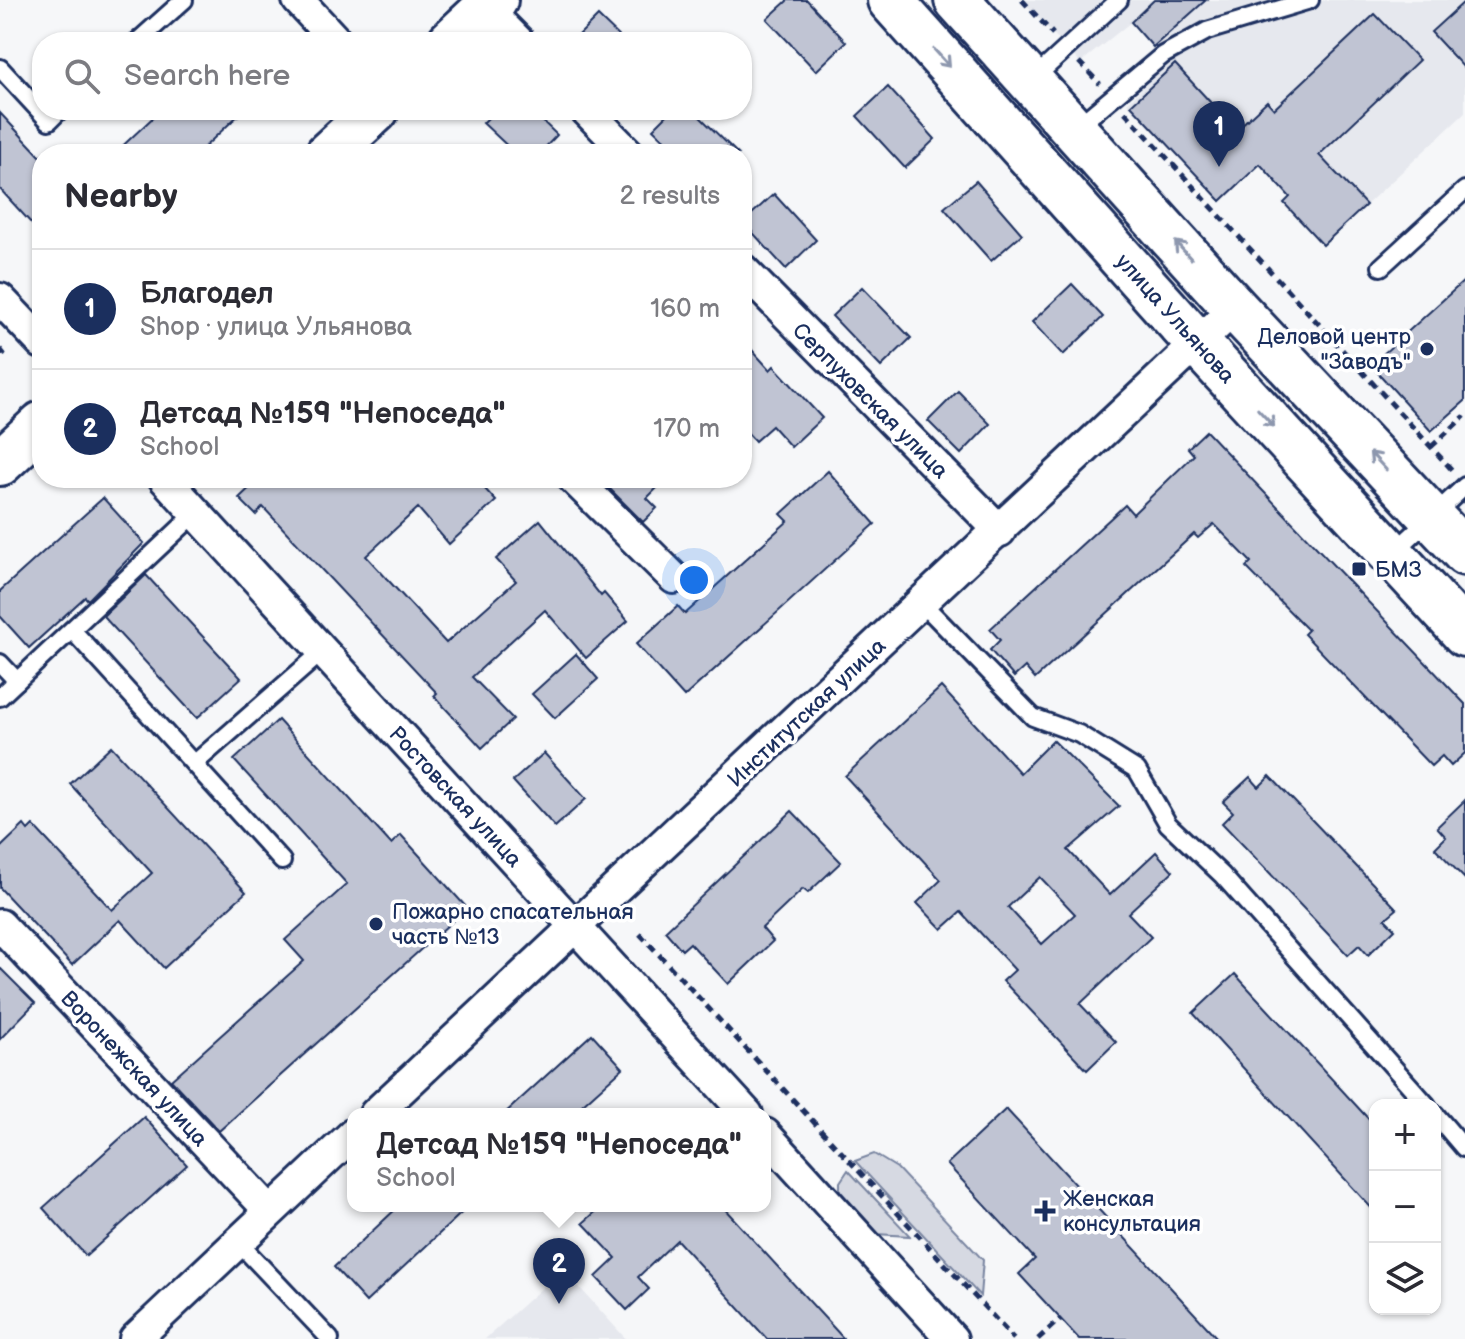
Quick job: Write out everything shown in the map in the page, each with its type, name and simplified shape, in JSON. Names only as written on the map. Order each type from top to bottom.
[{"type":"main road","name":"улица Ульянова","points":[[890,0],[1198,344],[1465,634]]},
{"type":"main road","points":[[957,0],[1235,308],[1465,553]]},
{"type":"main road","points":[[461,32],[491,4]]},
{"type":"main road","points":[[339,144],[365,120]]},
{"type":"main road","points":[[0,463],[32,433]]},
{"type":"street","points":[[298,0],[328,32]]},
{"type":"street","points":[[491,4],[512,32]]},
{"type":"street","points":[[596,120],[619,144]]},
{"type":"street","name":"Серпуховская улица","points":[[752,279],[1000,531]]},
{"type":"street","points":[[0,299],[32,333]]},
{"type":"street","name":"Институтская улица","points":[[381,1108],[923,604],[1235,308]]},
{"type":"street","name":"Ростовская улица","points":[[173,488],[742,1108]]},
{"type":"street","points":[[583,488],[674,578]]},
{"type":"street","name":"Воронежская улица","points":[[0,925],[270,1211]]},
{"type":"street","points":[[135,1339],[347,1140]]},
{"type":"street","points":[[771,1141],[952,1339]]},
{"type":"lane","points":[[148,32],[184,0]]},
{"type":"lane","points":[[1030,82],[1119,0]]},
{"type":"lane","points":[[1074,129],[1163,55],[1207,31],[1310,0]]},
{"type":"lane","points":[[0,68],[32,103]]},
{"type":"lane","points":[[1381,267],[1465,190]]},
{"type":"lane","points":[[1391,554],[1432,518],[1461,480]]},
{"type":"lane","points":[[0,697],[196,513]]},
{"type":"lane","points":[[923,604],[1033,717],[1079,734],[1137,770],[1168,824],[1222,875],[1422,1099]]},
{"type":"lane","points":[[72,630],[282,861]]},
{"type":"lane","points":[[194,764],[323,651]]},
{"type":"lane","points":[[0,663],[17,681]]},
{"type":"lane","points":[[1441,1121],[1464,1148]]},
{"type":"lane","points":[[238,1242],[330,1339]]},
{"type":"path","points":[[1022,0],[1461,480]]},
{"type":"path","points":[[0,349],[4,354],[0,358]]},
{"type":"path","points":[[1431,447],[1465,416]]},
{"type":"path","points":[[640,934],[1014,1339]]},
{"type":"path","points":[[1038,1339],[1060,1319]]},
{"type":"shaded area","points":[[1022,0],[1465,0],[1465,113],[1323,245],[1284,203],[1290,196],[1260,165],[1221,201],[1127,103],[1169,63],[1131,22],[1080,63]]},
{"type":"shaded area","points":[[874,1154],[897,1168],[983,1260],[980,1296],[855,1161]]},
{"type":"shaded area","points":[[848,1170],[910,1236],[876,1234],[840,1196],[840,1182]]},
{"type":"shaded area","points":[[563,1269],[626,1339],[485,1339]]},
{"type":"building","points":[[788,0],[807,0],[846,42],[816,71],[767,19]]},
{"type":"building","points":[[1154,0],[1206,0],[1153,47],[1131,22]]},
{"type":"building","points":[[1465,1],[1465,69],[1431,32]]},
{"type":"building","points":[[1375,14],[1419,60],[1319,155],[1366,205],[1323,245],[1284,203],[1290,197],[1260,164],[1221,201],[1131,105],[1175,64],[1236,130],[1267,101],[1274,109]]},
{"type":"building","points":[[598,16],[615,32],[582,32]]},
{"type":"building","points":[[888,87],[935,139],[905,168],[857,116]]},
{"type":"building","points":[[0,113],[32,147],[32,224],[0,189]]},
{"type":"building","points":[[150,120],[233,120],[208,144],[125,144]]},
{"type":"building","points":[[486,120],[541,120],[557,135],[548,144],[505,144],[483,123]]},
{"type":"building","points":[[662,120],[703,120],[728,144],[669,144],[653,129]]},
{"type":"building","points":[[976,181],[1022,234],[991,261],[944,208]]},
{"type":"building","points":[[774,194],[816,240],[786,269],[752,232],[752,214]]},
{"type":"building","name":"Деловой центр \"Заводъ\"","points":[[1465,280],[1465,401],[1431,431],[1371,365]]},
{"type":"building","points":[[1072,284],[1103,317],[1063,355],[1032,322]]},
{"type":"building","points":[[862,287],[911,338],[881,367],[832,316]]},
{"type":"building","points":[[752,350],[770,370],[774,366],[822,418],[791,447],[772,426],[755,441],[752,438]]},
{"type":"building","points":[[958,391],[990,424],[961,454],[928,421]]},
{"type":"building","points":[[1206,431],[1465,704],[1465,753],[1451,766],[1442,756],[1431,766],[1304,634],[1308,630],[1246,567],[1251,562],[1214,524],[1198,538],[1194,534],[1035,679],[1025,667],[1014,677],[990,650],[1000,640],[990,629],[1125,505],[1133,514],[1194,455],[1188,448]]},
{"type":"building","points":[[828,471],[875,524],[684,697],[636,644],[678,606],[685,614],[788,521],[781,514]]},
{"type":"building","points":[[250,488],[484,488],[496,501],[449,544],[418,508],[366,556],[446,643],[516,581],[496,559],[540,520],[601,596],[604,593],[628,621],[586,658],[545,610],[472,677],[513,719],[482,748],[434,696],[437,693],[263,507],[256,515],[239,498]]},
{"type":"building","points":[[609,488],[657,488],[647,498],[657,508],[643,522]]},
{"type":"building","points":[[103,498],[144,543],[88,600],[85,597],[29,648],[0,616],[0,591]]},
{"type":"building","points":[[146,575],[241,678],[197,718],[103,616]]},
{"type":"building","points":[[576,654],[598,679],[555,718],[532,694]]},
{"type":"building","points":[[941,687],[1020,773],[1053,740],[1119,806],[1068,850],[1110,895],[1156,852],[1173,871],[1128,913],[1151,937],[1080,1004],[1116,1042],[1087,1070],[1003,981],[1015,970],[961,912],[942,929],[917,903],[941,880],[845,776]],"holes":[[[1040,877],[1075,914],[1042,944],[1008,907]]]},
{"type":"building","points":[[278,720],[391,844],[401,835],[467,908],[219,1131],[171,1080],[304,961],[285,940],[347,884],[234,760]]},
{"type":"building","points":[[111,746],[246,892],[164,968],[120,920],[72,965],[0,888],[0,848],[24,825],[28,830],[33,825],[112,910],[152,873],[70,784]]},
{"type":"building","points":[[544,753],[586,799],[555,827],[513,781]]},
{"type":"building","points":[[1270,776],[1397,909],[1385,919],[1395,929],[1368,955],[1359,945],[1348,955],[1222,823],[1233,812],[1223,802],[1250,777],[1259,787]]},
{"type":"building","points":[[1465,800],[1465,879],[1435,848],[1446,837],[1437,827]]},
{"type":"building","points":[[792,811],[841,862],[808,893],[803,889],[762,928],[773,941],[728,984],[690,943],[682,950],[665,931]]},
{"type":"building","points":[[0,968],[35,1003],[0,1039]]},
{"type":"building","points":[[1235,974],[1369,1119],[1369,1205],[1193,1013]]},
{"type":"building","points":[[592,1034],[623,1068],[579,1108],[511,1108]]},
{"type":"building","name":"Женская консультация","points":[[1006,1109],[1218,1339],[1079,1339],[1019,1274],[1035,1259],[947,1164]]},
{"type":"building","points":[[144,1117],[187,1165],[86,1256],[43,1208]]},
{"type":"building","points":[[393,1212],[463,1212],[366,1302],[334,1267]]},
{"type":"building","points":[[595,1212],[728,1212],[844,1339],[767,1339],[677,1240],[638,1277],[649,1289],[627,1310],[596,1277],[616,1258],[583,1223]]},
{"type":"place","name":"Благодел","points":[[1219,167]]},
{"type":"place","name":"Деловой центр \"Заводъ\"","points":[[1427,349]]},
{"type":"place","name":"БМЗ","points":[[1359,569]]},
{"type":"place","name":"Пожарно спасательная часть №13","points":[[376,924]]},
{"type":"place","name":"Женская консультация","points":[[1045,1211]]},
{"type":"place","name":"Детсад №159 \"Непоседа\"","points":[[559,1304]]}]
